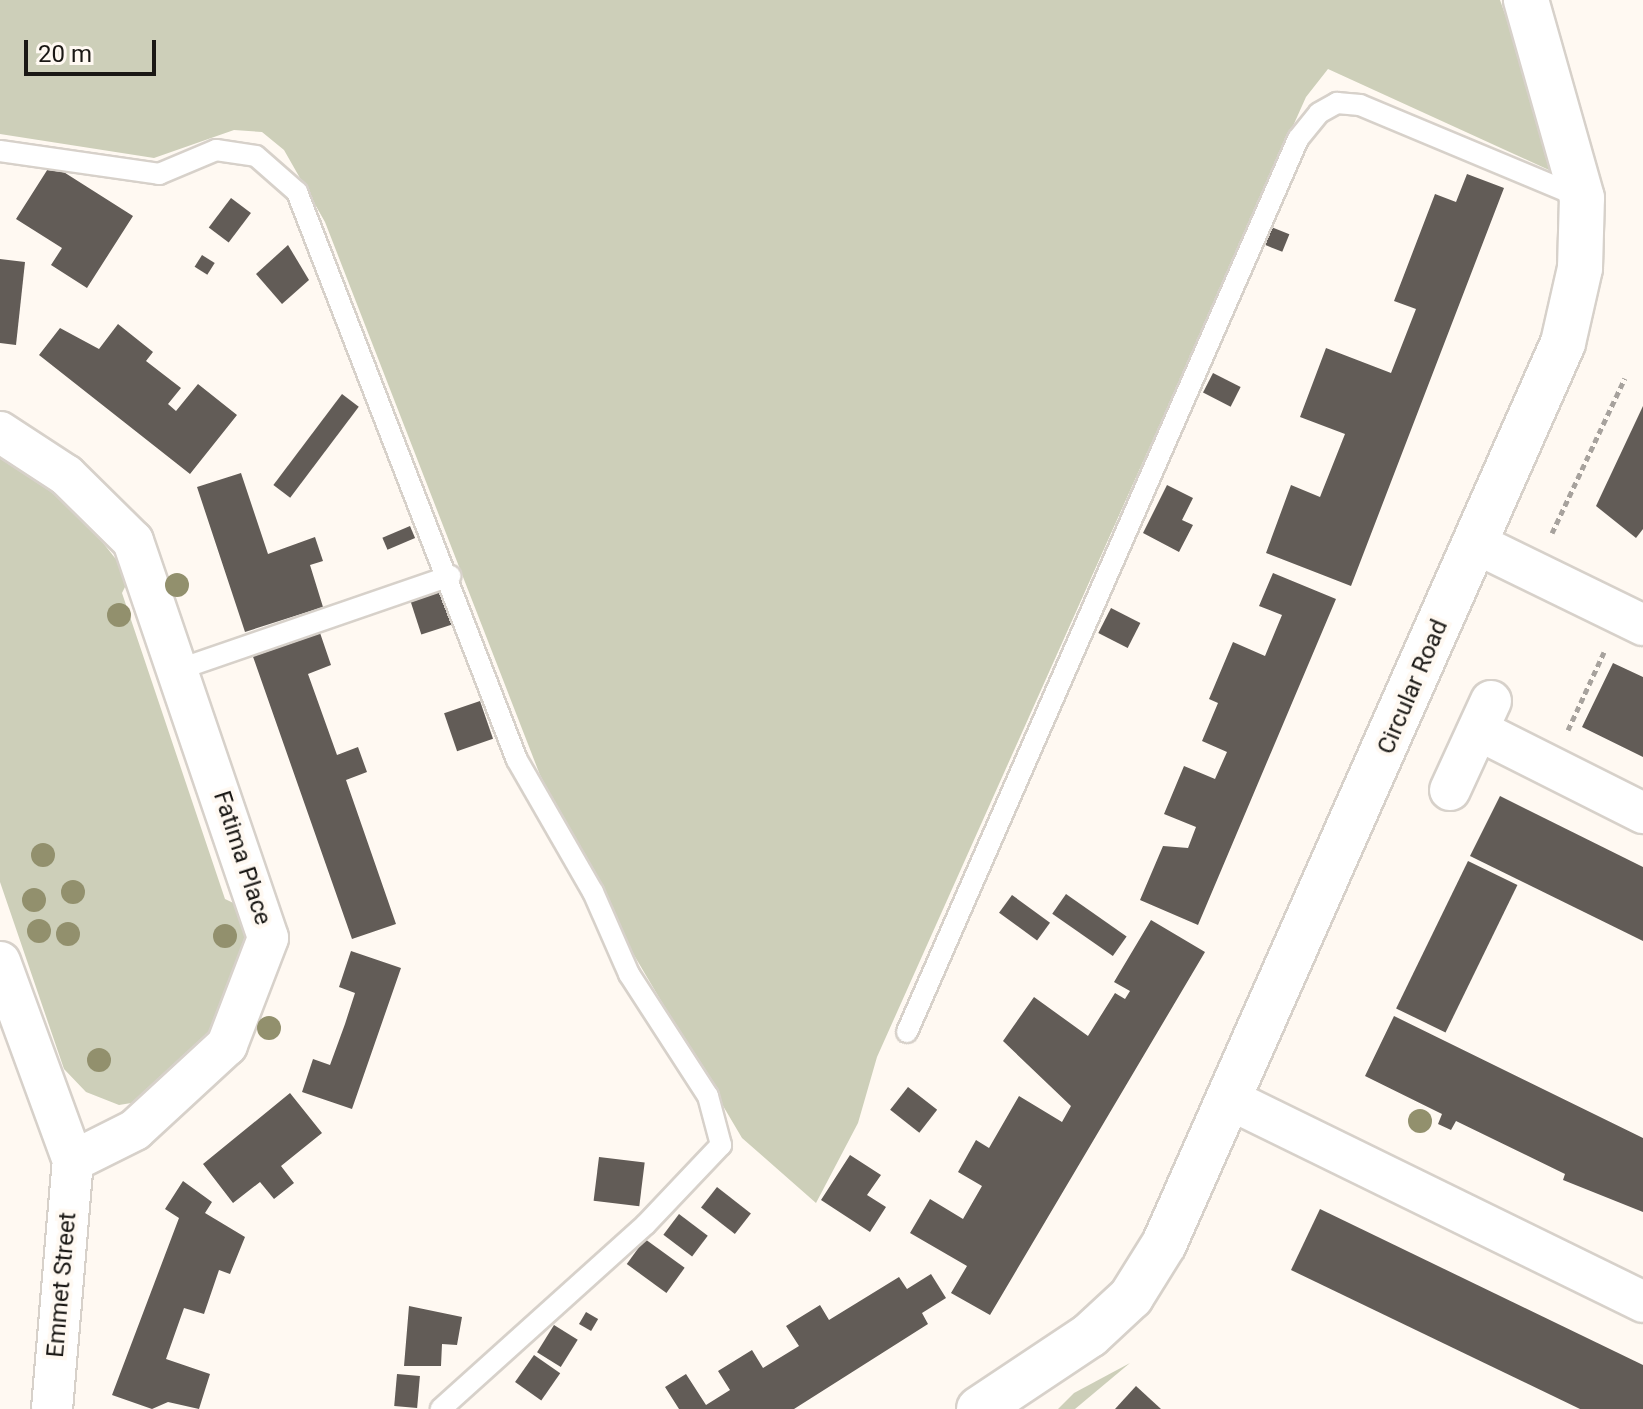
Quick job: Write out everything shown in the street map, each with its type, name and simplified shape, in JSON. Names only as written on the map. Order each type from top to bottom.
[{"type":"main road","name":"Circular Road","points":[[980,1409],[1090,1335],[1131,1297],[1164,1244],[1563,343],[1580,268],[1582,198],[1526,0]]},
{"type":"street","name":"Fatima Place","points":[[0,432],[66,475],[133,541],[180,669],[268,938],[227,1045],[135,1130],[73,1161]]},
{"type":"street","points":[[1475,543],[1643,625]]},
{"type":"street","points":[[1450,790],[1484,715],[1643,813]]},
{"type":"street","points":[[0,962],[73,1161]]},
{"type":"street","points":[[1229,1099],[1643,1302]]},
{"type":"street","name":"Emmet Street","points":[[52,1409],[73,1161]]},
{"type":"lane","points":[[907,1032],[1298,139],[1319,113],[1337,103],[1360,105],[1582,198]]},
{"type":"lane","points":[[0,151],[159,174],[216,150],[256,156],[297,192],[450,576],[517,760],[593,892],[629,974],[708,1096],[721,1145],[645,1225],[441,1409]]},
{"type":"lane","points":[[180,669],[450,576]]},
{"type":"path","points":[[1533,572],[1625,378]]},
{"type":"path","points":[[1571,722],[1602,657]]},
{"type":"green space","points":[[0,0],[1500,0],[1562,176],[1328,69],[1306,97],[877,1057],[858,1123],[816,1203],[742,1138],[631,950],[540,775],[325,222],[284,150],[262,132],[234,130],[154,158],[0,134]]},
{"type":"green space","points":[[0,458],[23,467],[81,515],[130,577],[122,593],[225,899],[246,909],[245,955],[210,1039],[150,1100],[119,1105],[86,1092],[64,1069],[0,882]]},
{"type":"green space","points":[[1130,1363],[1075,1409],[1058,1409],[1074,1393]]},
{"type":"building","points":[[51,164],[133,216],[87,288],[51,265],[62,248],[16,219]]},
{"type":"building","points":[[1467,174],[1504,188],[1351,586],[1266,553],[1291,485],[1320,497],[1345,434],[1300,417],[1326,348],[1391,373],[1416,309],[1394,301],[1435,194],[1456,202]]},
{"type":"building","points":[[231,198],[251,213],[229,243],[209,228]]},
{"type":"building","points":[[1269,226],[1289,234],[1282,252],[1262,244]]},
{"type":"building","points":[[288,245],[309,280],[282,304],[256,274]]},
{"type":"building","points":[[202,255],[215,263],[207,275],[195,267]]},
{"type":"building","points":[[0,259],[25,262],[16,345],[0,343]]},
{"type":"building","points":[[118,324],[153,352],[146,361],[181,388],[168,404],[176,411],[198,384],[237,415],[190,474],[39,355],[60,328],[99,349]]},
{"type":"building","points":[[1213,373],[1241,387],[1231,407],[1203,393]]},
{"type":"building","points":[[342,394],[359,407],[290,498],[273,485]]},
{"type":"building","points":[[1643,406],[1643,529],[1636,538],[1596,506]]},
{"type":"building","points":[[241,473],[268,554],[315,537],[323,561],[310,565],[323,607],[245,632],[197,487]]},
{"type":"building","points":[[1167,485],[1193,498],[1182,520],[1193,525],[1179,552],[1143,533]]},
{"type":"building","points":[[410,526],[415,538],[387,550],[382,538]]},
{"type":"building","points":[[1273,573],[1336,599],[1198,925],[1140,900],[1163,846],[1188,848],[1196,827],[1164,814],[1184,766],[1215,779],[1227,752],[1202,741],[1218,703],[1209,699],[1233,642],[1265,656],[1282,615],[1259,606]]},
{"type":"building","points":[[441,585],[454,624],[421,634],[409,596]]},
{"type":"building","points":[[1111,608],[1140,623],[1128,648],[1098,633]]},
{"type":"building","points":[[318,627],[331,665],[308,674],[337,755],[358,747],[367,772],[346,780],[396,924],[352,939],[251,651]]},
{"type":"building","points":[[1613,663],[1643,677],[1643,757],[1582,727]]},
{"type":"building","points":[[480,701],[493,739],[457,751],[444,713]]},
{"type":"building","points":[[1500,796],[1643,867],[1643,941],[1470,856]]},
{"type":"building","points":[[1468,861],[1517,885],[1446,1033],[1396,1008]]},
{"type":"building","points":[[1066,894],[1127,936],[1113,956],[1052,914]]},
{"type":"building","points":[[1012,895],[1050,923],[1037,940],[999,913]]},
{"type":"building","points":[[1151,920],[1205,952],[990,1315],[951,1293],[967,1266],[910,1233],[930,1199],[963,1219],[982,1186],[958,1172],[976,1140],[989,1148],[1019,1096],[1062,1122],[1071,1106],[1003,1041],[1034,997],[1088,1036],[1115,993],[1125,999],[1130,991],[1114,982]]},
{"type":"building","points":[[351,951],[401,968],[352,1109],[302,1092],[313,1059],[330,1065],[345,1024],[355,993],[339,987]]},
{"type":"building","points":[[1394,1016],[1643,1138],[1643,1212],[1563,1180],[1565,1174],[1456,1121],[1451,1130],[1438,1124],[1442,1114],[1365,1076]]},
{"type":"building","points":[[908,1087],[937,1110],[919,1133],[890,1110]]},
{"type":"building","points":[[290,1093],[322,1133],[281,1166],[294,1183],[274,1199],[260,1182],[233,1203],[203,1164]]},
{"type":"building","points":[[850,1155],[881,1175],[867,1195],[886,1207],[870,1232],[821,1200]]},
{"type":"building","points":[[599,1157],[645,1163],[639,1206],[594,1201]]},
{"type":"building","points":[[183,1181],[212,1202],[205,1213],[245,1237],[230,1274],[219,1270],[204,1314],[184,1308],[166,1359],[210,1374],[199,1409],[168,1402],[152,1409],[112,1395],[179,1218],[165,1209]]},
{"type":"building","points":[[717,1187],[751,1213],[735,1234],[701,1207]]},
{"type":"building","points":[[1320,1209],[1643,1365],[1643,1409],[1580,1409],[1291,1270]]},
{"type":"building","points":[[679,1214],[708,1236],[692,1256],[663,1235]]},
{"type":"building","points":[[645,1239],[685,1268],[666,1293],[627,1264]]},
{"type":"building","points":[[931,1274],[946,1298],[922,1313],[928,1324],[794,1409],[679,1409],[665,1387],[686,1374],[706,1405],[730,1390],[718,1371],[752,1350],[763,1368],[799,1346],[786,1326],[820,1305],[829,1320],[899,1277],[907,1289]]},
{"type":"building","points":[[409,1306],[462,1317],[457,1345],[442,1344],[441,1366],[404,1366]]},
{"type":"building","points":[[586,1312],[598,1319],[591,1331],[579,1324]]},
{"type":"building","points":[[554,1325],[578,1340],[561,1367],[537,1352]]},
{"type":"building","points":[[534,1355],[560,1373],[541,1400],[515,1382]]},
{"type":"building","points":[[397,1374],[420,1376],[417,1408],[394,1406]]},
{"type":"building","points":[[1136,1386],[1161,1409],[1115,1409]]}]
